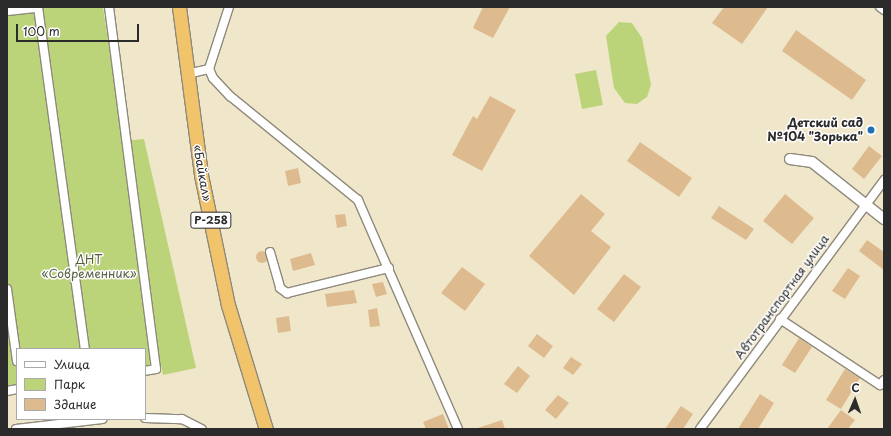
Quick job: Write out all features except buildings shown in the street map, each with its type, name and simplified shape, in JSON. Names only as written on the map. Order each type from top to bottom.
[{"type":"highway","name":"«Байкал»","points":[[178,7],[201,175],[228,306],[266,429]]},
{"type":"street","points":[[7,11],[38,7],[85,348]]},
{"type":"street","points":[[109,7],[156,369],[146,371]]},
{"type":"street","points":[[209,69],[229,7]]},
{"type":"street","points":[[880,7],[884,10]]},
{"type":"street","points":[[187,74],[209,69]]},
{"type":"street","points":[[209,69],[230,96],[358,200],[458,429]]},
{"type":"street","points":[[790,159],[812,162],[884,219]]},
{"type":"street","name":"Автотранспортная улица","points":[[700,429],[864,204],[884,180]]},
{"type":"street","points":[[270,252],[280,288],[288,293],[389,268]]},
{"type":"street","points":[[7,288],[16,353]]},
{"type":"street","points":[[780,319],[880,385],[884,380]]},
{"type":"street","points":[[146,418],[182,419],[202,429]]},
{"type":"street","points":[[16,429],[93,420]]},
{"type":"green space","name":"ДНТ «Современник»","points":[[7,7],[103,7],[123,141],[144,139],[196,368],[163,375],[161,365],[146,367],[146,348],[16,348],[16,385],[7,386]]},
{"type":"green space","points":[[619,22],[632,23],[642,38],[651,85],[647,97],[637,104],[625,103],[614,88],[606,36]]},
{"type":"green space","points":[[596,70],[603,105],[582,109],[575,74]]},
{"type":"place","name":"Детский сад №104 \"Зорька\"","points":[[871,130]]}]
